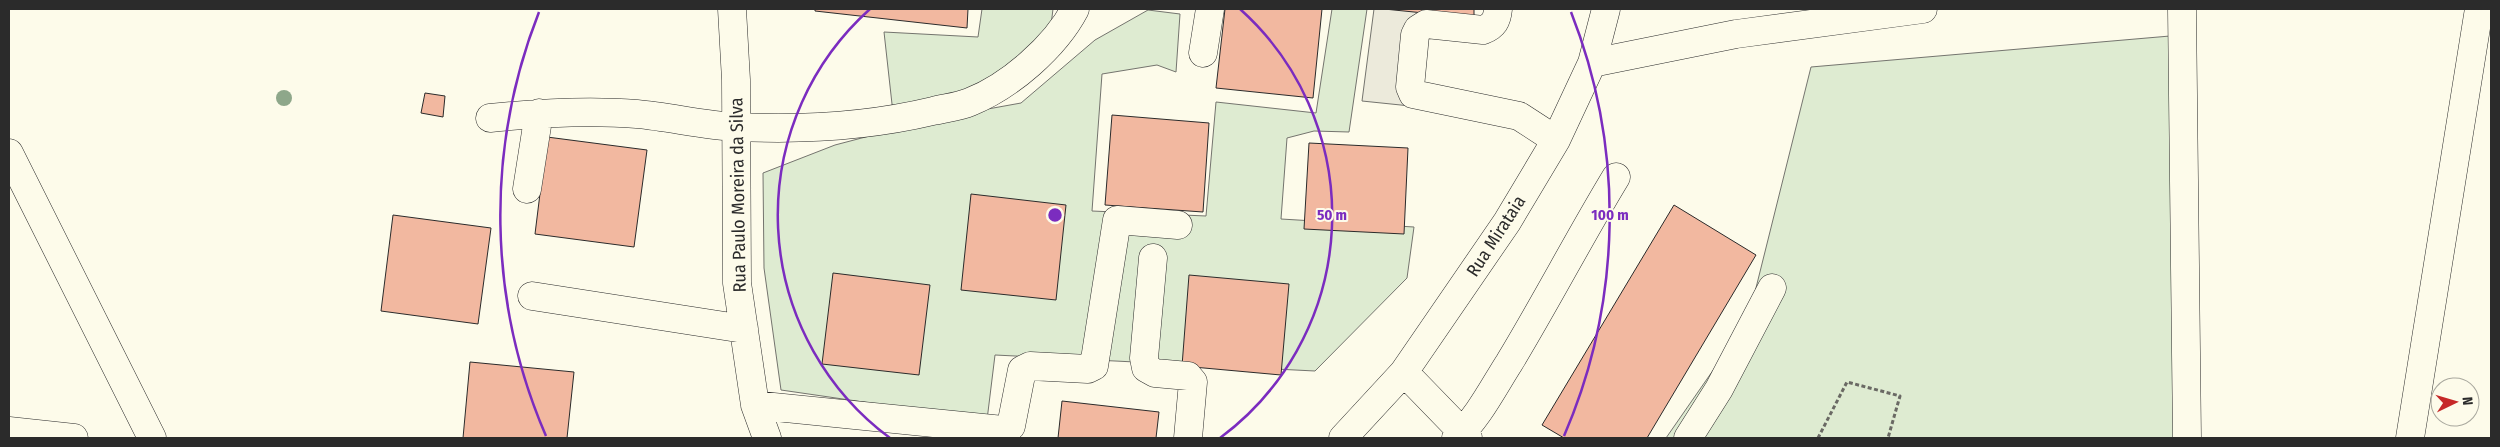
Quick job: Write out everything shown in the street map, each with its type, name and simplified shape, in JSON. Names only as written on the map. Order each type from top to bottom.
[{"type":"street","name":"Rua Paulo Moreira da Silva","points":[[732,9],[737,128],[737,284],[755,405],[767,438]]},
{"type":"street","points":[[490,118],[538,113],[635,114],[737,128],[838,126],[900,119],[970,102],[1005,82],[1044,51],[1067,23],[1075,9]]},
{"type":"street","points":[[1203,54],[1210,9]]},
{"type":"street","points":[[1498,9],[1497,18],[1492,26],[1483,30],[1426,24],[1418,29],[1414,35],[1410,87],[1414,94],[1519,116],[1556,140]]},
{"type":"street","name":"Rua Mirataia","points":[[1343,438],[1404,372],[1507,222],[1556,140],[1592,64],[1606,9]]},
{"type":"street","points":[[1592,64],[1736,34],[1922,9]]},
{"type":"street","points":[[2182,9],[2187,438]]},
{"type":"street","points":[[2410,438],[2479,9]]},
{"type":"street","points":[[527,189],[538,113]]},
{"type":"street","points":[[9,153],[152,438]]},
{"type":"street","points":[[1404,372],[1462,436],[1541,311],[1576,242],[1616,177]]},
{"type":"street","points":[[755,405],[1003,430],[1011,426],[1019,377],[1022,370],[1030,366],[1088,369],[1094,366],[1117,220],[1178,225]]},
{"type":"street","points":[[1153,258],[1144,358],[1146,368],[1155,373],[1188,376],[1193,382],[1188,438]]},
{"type":"street","points":[[1688,438],[1719,390],[1772,288]]},
{"type":"street","points":[[532,296],[744,329]]},
{"type":"street","points":[[9,431],[74,438]]},
{"type":"path","points":[[1818,438],[1847,382],[1900,396],[1888,438]]},
{"type":"green space","points":[[982,9],[1053,9],[1050,33],[1029,57],[966,91],[893,113],[884,32],[978,37]]},
{"type":"green space","points":[[1332,9],[1367,9],[1349,132],[1314,131],[1287,138],[1281,219],[1414,227],[1407,278],[1315,371],[995,355],[987,420],[781,390],[764,268],[763,173],[835,145],[938,118],[1021,103],[1095,40],[1148,10],[1180,14],[1176,72],[1157,65],[1102,74],[1092,211],[1206,216],[1216,102],[1316,113]]},
{"type":"green space","points":[[2170,36],[2177,438],[1666,438],[1748,320],[1811,67]]},
{"type":"shaded area","points":[[1374,9],[1431,9],[1420,107],[1362,101]]},
{"type":"building","points":[[815,9],[968,9],[967,28],[815,11]]},
{"type":"building","points":[[1225,9],[1322,9],[1313,98],[1216,88]]},
{"type":"building","points":[[1384,9],[1474,9],[1474,18]]},
{"type":"building","points":[[425,93],[445,96],[443,117],[421,113]]},
{"type":"building","points":[[1112,115],[1209,123],[1203,212],[1105,205]]},
{"type":"building","points":[[547,137],[647,150],[634,247],[535,234]]},
{"type":"building","points":[[1309,143],[1408,148],[1404,234],[1304,229]]},
{"type":"building","points":[[971,194],[1066,205],[1056,300],[961,290]]},
{"type":"building","points":[[1674,205],[1756,255],[1647,438],[1564,438],[1542,425]]},
{"type":"building","points":[[393,215],[491,228],[478,324],[381,311]]},
{"type":"building","points":[[833,273],[930,285],[919,375],[822,364]]},
{"type":"building","points":[[1189,275],[1289,284],[1281,375],[1182,366]]},
{"type":"building","points":[[470,362],[574,372],[567,438],[463,438]]},
{"type":"building","points":[[1062,401],[1159,412],[1156,438],[1058,438]]}]
